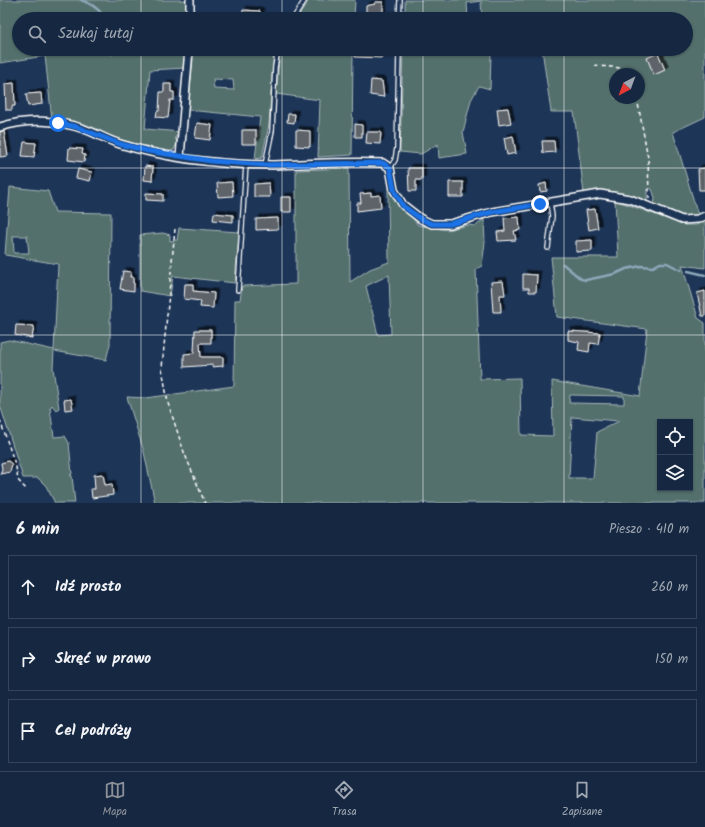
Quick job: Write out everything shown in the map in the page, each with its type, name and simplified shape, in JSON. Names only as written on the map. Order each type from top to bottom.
[{"type":"street","points":[[190,0],[190,12]]},
{"type":"street","points":[[180,156],[188,56]]},
{"type":"street","points":[[0,127],[29,121],[58,123],[85,129],[120,144],[180,156],[246,164],[265,165],[378,162],[388,165],[390,168],[394,190],[403,206],[421,219],[432,224],[450,224],[492,212],[600,194],[630,199],[682,220],[690,220],[705,216]]},
{"type":"lane","points":[[297,12],[305,0]]},
{"type":"lane","points":[[399,12],[400,0]]},
{"type":"lane","points":[[265,165],[272,131],[277,56]]},
{"type":"lane","points":[[390,168],[395,160],[397,148],[399,56]]},
{"type":"lane","points":[[238,290],[246,164]]},
{"type":"lane","points":[[548,248],[552,216],[550,202]]},
{"type":"path","points":[[595,65],[617,68]]},
{"type":"path","points":[[639,104],[648,158],[650,208]]},
{"type":"path","points":[[175,229],[162,368],[168,403],[184,452],[205,503]]},
{"type":"path","points":[[0,420],[16,467],[18,480],[26,488]]},
{"type":"green space","points":[[0,0],[186,0],[187,12],[12,12],[12,56],[45,56],[0,63]]},
{"type":"green space","points":[[309,0],[355,0],[354,12],[301,12]]},
{"type":"green space","points":[[405,0],[705,0],[705,117],[673,132],[698,215],[686,218],[654,206],[655,198],[652,189],[647,189],[647,202],[584,194],[574,112],[551,112],[543,56],[693,56],[693,12],[482,12],[481,1],[467,3],[468,12],[405,12]]},
{"type":"green space","points":[[45,56],[186,56],[185,68],[150,70],[145,129],[181,132],[181,136],[175,137],[177,143],[174,150],[170,151],[140,145],[70,122],[52,120]]},
{"type":"green space","points":[[193,56],[274,56],[269,124],[262,158],[255,159],[260,117],[188,110]],"holes":[[[213,79],[233,80],[234,90],[214,89]]]},
{"type":"green space","points":[[279,56],[353,56],[352,155],[318,157],[320,100],[276,94]]},
{"type":"green space","points":[[403,56],[491,56],[490,89],[479,86],[471,100],[463,132],[467,154],[439,158],[438,144],[421,154],[400,152]]},
{"type":"green space","points":[[349,168],[350,282],[370,269],[389,262],[388,189],[402,210],[409,214],[418,225],[447,230],[468,225],[476,226],[484,219],[485,242],[482,266],[476,269],[480,379],[520,378],[521,435],[553,436],[552,381],[640,396],[647,329],[557,317],[551,257],[618,257],[615,200],[684,225],[696,225],[705,221],[705,268],[682,265],[698,318],[705,323],[705,503],[155,503],[144,452],[127,397],[146,398],[234,386],[235,300],[240,300],[242,286],[296,284],[296,170]],"holes":[[[389,275],[391,334],[378,335],[366,286]],[[570,395],[624,396],[624,404],[569,403]],[[572,417],[619,421],[597,432],[593,478],[569,478]]]},
{"type":"green space","points":[[10,187],[48,191],[55,212],[111,213],[110,344],[106,360],[54,351],[53,368],[59,408],[56,410],[52,405],[50,408],[54,437],[65,436],[69,443],[72,474],[70,475],[72,476],[75,503],[55,503],[46,486],[38,478],[23,478],[0,405],[0,342],[9,340],[54,350],[58,264],[5,255]],"holes":[[[13,236],[27,236],[29,253],[14,253]]]},
{"type":"green space","points":[[179,228],[239,232],[235,283],[173,276],[170,296],[140,291],[140,235],[163,233],[170,235],[170,241],[177,240]]},
{"type":"building","points":[[375,2],[383,2],[383,12],[366,12],[366,6],[375,4]]},
{"type":"building","points":[[243,10],[260,11],[260,12],[243,12]]},
{"type":"building","points":[[382,56],[382,58],[355,57]]},
{"type":"building","points":[[651,56],[659,56],[665,70],[654,75],[647,58]]},
{"type":"building","points":[[371,80],[382,81],[384,97],[370,95]]},
{"type":"building","points":[[14,83],[15,106],[12,106],[12,110],[6,110],[5,84]]},
{"type":"building","points":[[164,84],[171,84],[171,92],[174,92],[174,100],[170,100],[168,118],[156,117],[157,111],[159,111],[160,92],[164,92]]},
{"type":"building","points":[[41,93],[42,104],[28,106],[26,94]]},
{"type":"building","points":[[508,108],[511,123],[499,125],[497,109]]},
{"type":"building","points":[[288,114],[295,114],[294,123],[287,122]]},
{"type":"building","points":[[197,123],[212,125],[210,140],[195,138]]},
{"type":"building","points":[[355,124],[362,125],[362,137],[355,137]]},
{"type":"building","points":[[242,130],[256,130],[256,144],[242,144]]},
{"type":"building","points":[[296,130],[310,131],[310,147],[296,146]]},
{"type":"building","points":[[4,131],[8,156],[0,157],[0,132]]},
{"type":"building","points":[[367,132],[381,132],[380,144],[366,143]]},
{"type":"building","points":[[513,136],[516,153],[507,155],[504,138]]},
{"type":"building","points":[[542,141],[554,141],[555,152],[543,153]]},
{"type":"building","points":[[24,142],[36,143],[34,157],[22,156]]},
{"type":"building","points":[[69,148],[83,149],[82,154],[85,155],[84,162],[68,160]]},
{"type":"building","points":[[145,166],[153,167],[152,181],[144,180]]},
{"type":"building","points":[[408,168],[422,168],[422,180],[416,180],[416,191],[409,191]]},
{"type":"building","points":[[705,168],[705,190],[699,190],[698,169]]},
{"type":"building","points":[[78,169],[92,172],[90,181],[76,178]]},
{"type":"building","points":[[232,182],[233,196],[218,197],[217,183]]},
{"type":"building","points":[[449,182],[463,182],[463,197],[449,197]]},
{"type":"building","points":[[269,183],[270,197],[254,197],[254,184]]},
{"type":"building","points":[[546,183],[547,191],[540,192],[539,185]]},
{"type":"building","points":[[146,193],[163,194],[163,201],[146,200]]},
{"type":"building","points":[[371,193],[371,196],[380,195],[381,208],[357,211],[357,203],[361,203],[360,194]]},
{"type":"building","points":[[281,197],[291,197],[291,212],[281,212]]},
{"type":"building","points":[[595,209],[598,228],[589,230],[586,210]]},
{"type":"building","points":[[214,213],[233,215],[233,222],[213,220]]},
{"type":"building","points":[[519,217],[520,230],[514,231],[516,240],[498,241],[497,232],[505,231],[504,218]]},
{"type":"building","points":[[278,218],[278,229],[256,230],[256,219]]},
{"type":"building","points":[[592,240],[592,251],[576,252],[576,241]]},
{"type":"building","points":[[123,271],[131,272],[130,277],[133,277],[134,291],[120,289]]},
{"type":"building","points":[[523,274],[537,275],[536,292],[529,292],[529,288],[523,288]]},
{"type":"building","points":[[503,281],[505,295],[500,295],[501,312],[493,312],[491,282]]},
{"type":"building","points":[[185,284],[193,284],[193,291],[214,293],[213,308],[200,307],[201,301],[184,299]]},
{"type":"building","points":[[705,291],[705,316],[702,316],[697,293]]},
{"type":"building","points":[[16,325],[34,326],[32,338],[15,335]]},
{"type":"building","points":[[195,330],[211,330],[211,343],[200,343],[201,357],[223,357],[223,366],[212,367],[212,365],[184,367],[184,354],[194,353]]},
{"type":"building","points":[[568,331],[600,333],[598,344],[590,343],[589,352],[578,350],[579,342],[568,340]]},
{"type":"building","points":[[71,399],[73,409],[65,410],[64,400]]},
{"type":"building","points":[[8,461],[12,464],[10,472],[0,474],[2,469],[1,463]]},
{"type":"building","points":[[103,474],[105,485],[112,484],[113,495],[92,498],[91,489],[95,489],[94,475]]},
{"type":"waterway","points":[[81,0],[98,9],[100,12]]},
{"type":"waterway","points":[[563,264],[581,279],[586,280],[615,274],[626,269],[641,266],[653,267],[660,263],[667,263],[681,270]]},
{"type":"waterway","points":[[688,271],[705,275]]},
{"type":"route","points":[[58,123],[85,129],[120,144],[148,151],[211,161],[265,165],[355,162],[383,163],[388,165],[390,168],[394,190],[397,198],[403,206],[421,219],[432,224],[450,224],[492,212],[540,204]]}]
